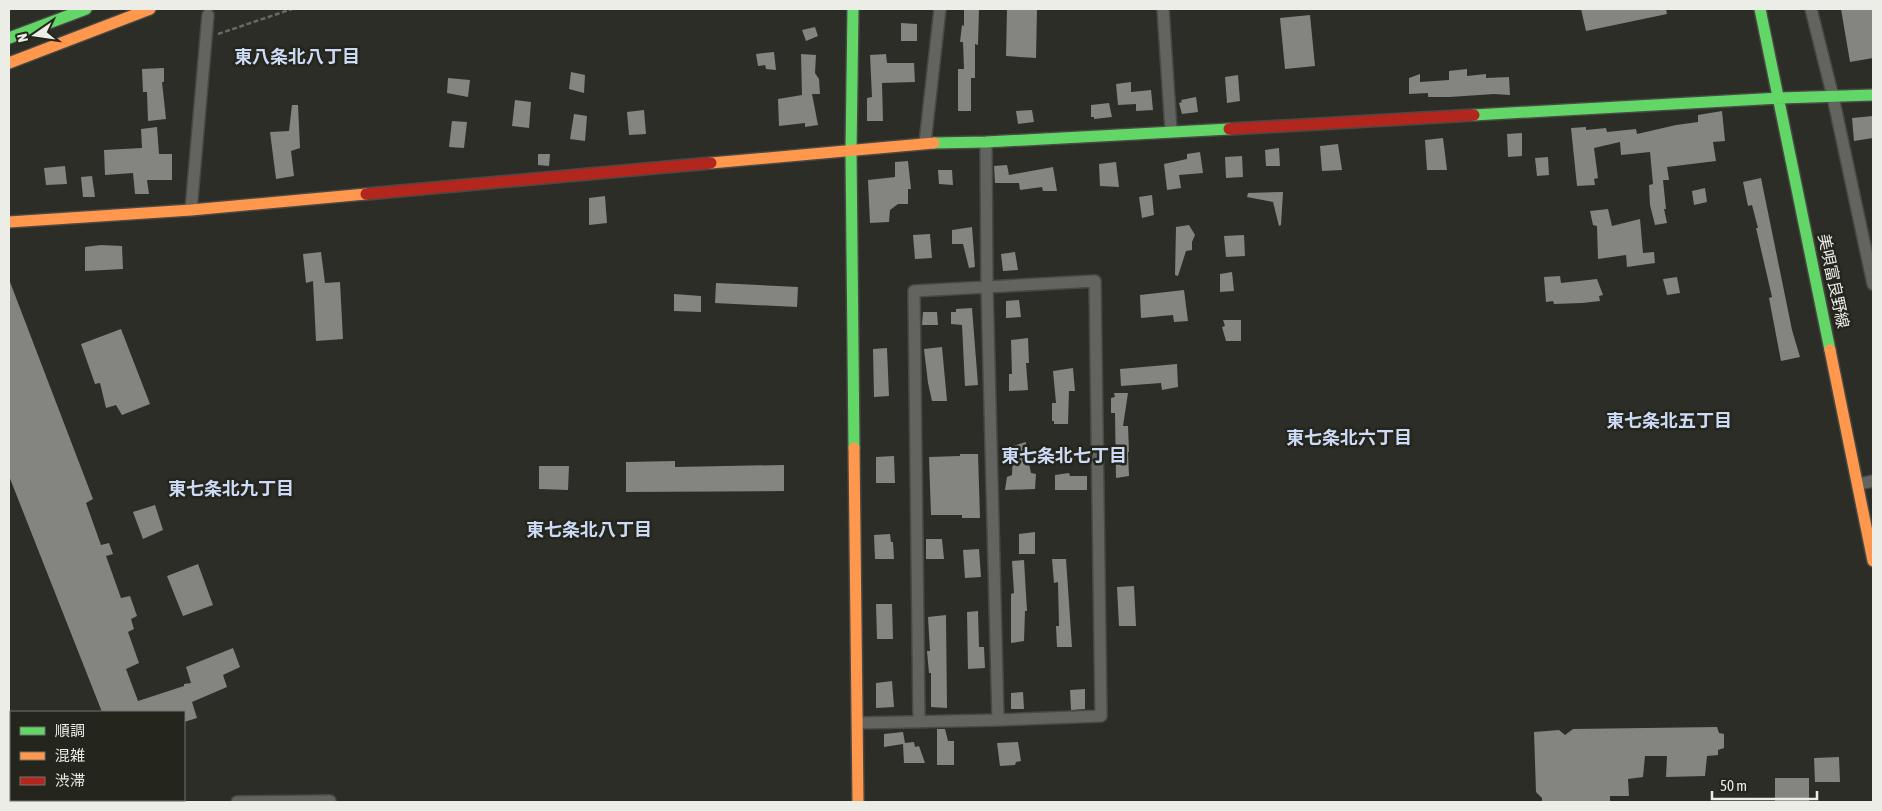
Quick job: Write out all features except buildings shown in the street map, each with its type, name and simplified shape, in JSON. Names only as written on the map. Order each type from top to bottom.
[{"type":"main road","points":[[9,38],[86,9]]},
{"type":"main road","points":[[9,63],[150,9]]},
{"type":"main road","points":[[853,9],[851,151],[858,802]]},
{"type":"main road","name":"美唄富良野線","points":[[1760,9],[1780,98],[1873,561]]},
{"type":"main road","points":[[9,222],[191,210],[925,143],[986,142],[1171,130],[1780,98],[1873,95]]},
{"type":"street","points":[[925,143],[940,9]]},
{"type":"street","points":[[1163,9],[1171,130]]},
{"type":"street","points":[[1811,9],[1873,284]]},
{"type":"street","points":[[191,210],[208,15]]},
{"type":"street","points":[[986,142],[987,287],[998,720]]},
{"type":"street","points":[[858,723],[919,722],[998,720],[1101,716],[1095,281],[914,291],[919,722]]},
{"type":"street","points":[[1858,484],[1873,481]]},
{"type":"street","points":[[237,802],[330,802]]},
{"type":"path","points":[[205,39],[292,9]]},
{"type":"traffic: fast","points":[[9,38],[86,9]]},
{"type":"traffic: fast","points":[[853,9],[851,151],[854,448]]},
{"type":"traffic: fast","points":[[1760,9],[1830,350]]},
{"type":"traffic: fast","points":[[1474,115],[1780,98],[1873,95]]},
{"type":"traffic: fast","points":[[934,143],[1229,129]]},
{"type":"traffic: slow","points":[[9,63],[150,9]]},
{"type":"traffic: slow","points":[[711,163],[934,143]]},
{"type":"traffic: slow","points":[[9,222],[191,210],[366,194]]},
{"type":"traffic: slow","points":[[1830,350],[1873,561]]},
{"type":"traffic: slow","points":[[854,448],[858,802]]},
{"type":"traffic: jam","points":[[1229,129],[1474,115]]},
{"type":"traffic: jam","points":[[366,194],[711,163]]},
{"type":"district","name":"東八条北八丁目","points":[[297,56]]},
{"type":"district","name":"東七条北五丁目","points":[[1669,420]]},
{"type":"district","name":"東七条北六丁目","points":[[1349,437]]},
{"type":"district","name":"東七条北七丁目","points":[[1064,455]]},
{"type":"district","name":"東七条北九丁目","points":[[231,488]]},
{"type":"district","name":"東七条北八丁目","points":[[589,529]]}]
